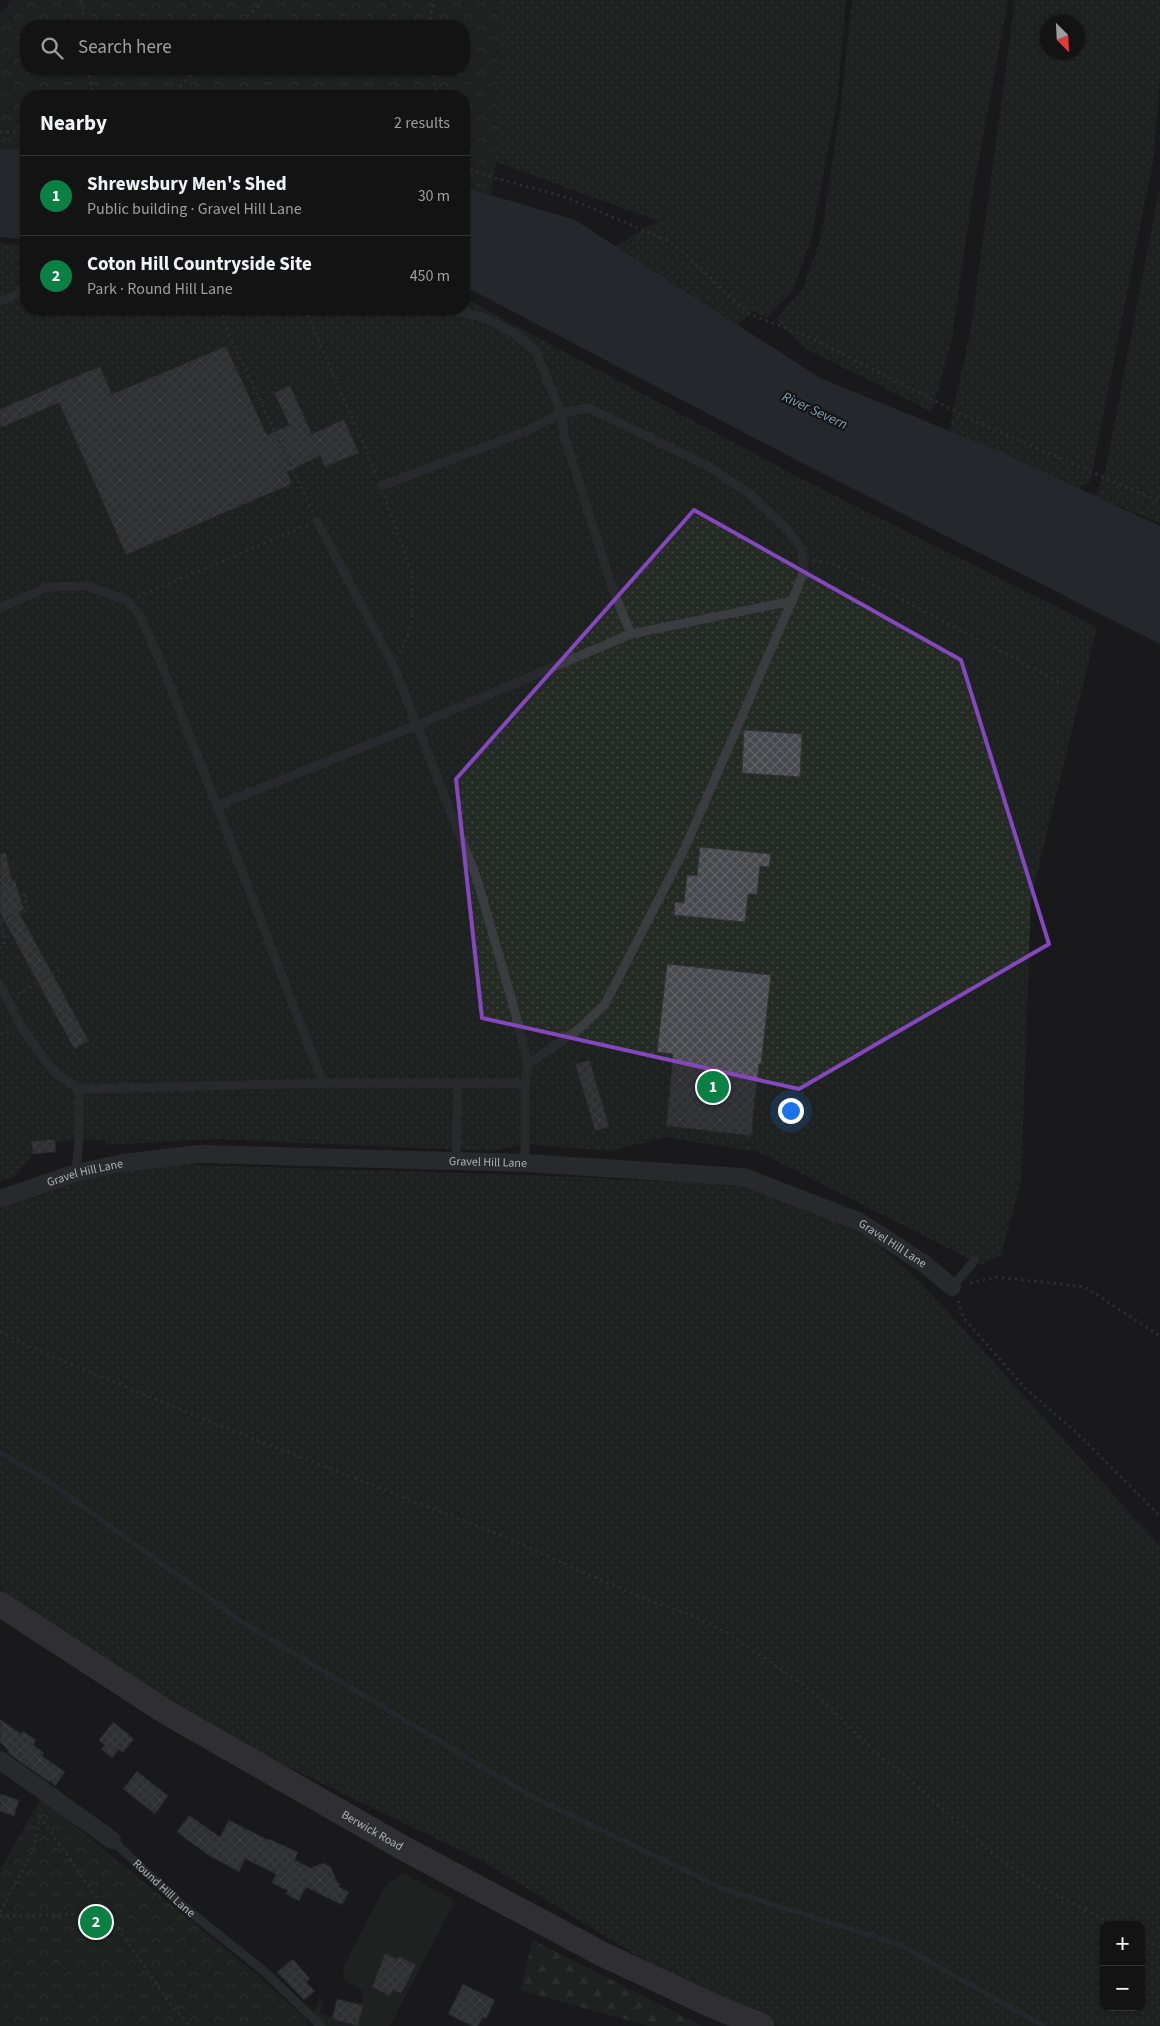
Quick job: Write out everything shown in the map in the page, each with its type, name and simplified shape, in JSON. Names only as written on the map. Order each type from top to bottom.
[{"type":"main road","name":"Berwick Road","points":[[0,1604],[166,1712],[412,1853],[602,1954],[711,2005],[762,2026]]},
{"type":"street","name":"Gravel Hill Lane","points":[[0,1199],[76,1173],[124,1163],[199,1154],[525,1163],[744,1177],[860,1222],[926,1265],[952,1287]]},
{"type":"street","name":"Round Hill Lane","points":[[0,1760],[112,1840]]},
{"type":"lane","points":[[0,301],[20,293]]},
{"type":"lane","points":[[470,314],[485,318],[514,333],[536,352],[561,413],[564,435],[613,590],[631,634]]},
{"type":"lane","points":[[381,486],[529,430],[561,413],[589,408],[708,466],[751,495],[787,528],[802,550],[804,571],[684,850],[604,1004],[579,1029],[528,1064]]},
{"type":"lane","points":[[318,521],[394,667],[477,879],[528,1064],[525,1083],[525,1163]]},
{"type":"lane","points":[[0,608],[47,587],[88,586],[128,601],[140,616],[160,662],[323,1083]]},
{"type":"lane","points":[[216,806],[418,726],[631,634],[792,600]]},
{"type":"lane","points":[[0,984],[22,1028],[54,1072],[78,1089],[323,1083],[525,1083]]},
{"type":"lane","points":[[456,1161],[458,1083]]},
{"type":"lane","points":[[76,1173],[79,1139],[78,1089]]},
{"type":"lane","points":[[952,1287],[974,1261]]},
{"type":"lane","name":"Round Hill Lane","points":[[112,1840],[183,1906],[265,1972],[321,2026]]},
{"type":"path","points":[[81,0],[83,20]]},
{"type":"path","points":[[244,20],[264,0]]},
{"type":"path","points":[[430,20],[434,0]]},
{"type":"path","points":[[89,75],[92,90]]},
{"type":"path","points":[[176,90],[191,75]]},
{"type":"path","points":[[434,75],[435,90]]},
{"type":"path","points":[[0,132],[20,132]]},
{"type":"path","points":[[470,169],[565,197],[673,243],[749,314],[809,337],[975,420],[1160,502]]},
{"type":"path","points":[[128,601],[318,521],[228,333],[223,315]]},
{"type":"path","points":[[802,559],[832,563],[1063,684]]},
{"type":"path","points":[[0,948],[4,946],[4,933],[0,922],[29,910],[24,896],[30,894]]},
{"type":"path","points":[[8,1000],[63,968]]},
{"type":"path","points":[[1160,1336],[1085,1287],[997,1277],[952,1287],[964,1317],[1024,1387],[1079,1435],[1160,1516]]},
{"type":"path","points":[[0,1331],[26,1345],[70,1364],[231,1430],[503,1536],[598,1578],[694,1616],[728,1633],[815,1693],[883,1759],[908,1778],[991,1852],[1030,1881],[1107,1921]]},
{"type":"path","points":[[45,1792],[34,1849],[0,1914],[73,1914],[121,1932]]},
{"type":"path","points":[[40,1816],[172,2006],[190,2026]]},
{"type":"path","points":[[1145,1940],[1160,1947]]},
{"type":"highlighted area","points":[[694,510],[961,660],[1049,944],[799,1089],[482,1018],[456,779]]},
{"type":"green space","points":[[13,0],[498,0],[496,162],[491,195],[470,189],[470,90],[20,90],[20,151],[0,149],[0,13]]},
{"type":"green space","points":[[498,0],[846,0],[837,103],[811,240],[792,292],[766,318],[752,311],[738,325],[616,246],[658,221],[496,162]]},
{"type":"green space","points":[[852,0],[1008,0],[971,204],[952,339],[932,412],[804,348],[776,319],[802,290],[821,238],[841,103]]},
{"type":"green space","points":[[1015,0],[1160,0],[1160,81],[1153,161],[1090,482],[1078,488],[1003,453],[949,431],[971,328]]},
{"type":"green space","points":[[1160,186],[1160,523],[1095,496],[1105,472]]},
{"type":"green space","points":[[0,243],[20,245],[20,315],[470,315],[470,301],[798,477],[1097,627],[1031,899],[1021,1182],[1001,1255],[981,1265],[759,1152],[666,1137],[610,1151],[525,1144],[493,1151],[215,1139],[105,1145],[105,1140],[91,1141],[79,1139],[55,1143],[54,1139],[32,1141],[33,1154],[15,1176],[0,1182]]},
{"type":"green space","points":[[166,1164],[527,1175],[743,1185],[860,1230],[918,1279],[1160,1546],[1160,2026],[779,2026],[708,1999],[484,1862],[196,1722],[0,1590],[0,1209],[85,1180]]},
{"type":"green space","points":[[41,1798],[256,1974],[308,2021],[307,2026],[0,2026],[0,1870]]},
{"type":"green space","points":[[402,1872],[455,1901],[390,2026],[357,2026],[364,1992],[344,1979],[343,1967],[384,1888]],"holes":[[[385,1953],[398,1959],[399,1957],[416,1965],[401,1994],[393,1990],[390,1996],[372,1987],[376,1979],[385,1975],[377,1971]]]},
{"type":"green space","points":[[533,1940],[702,2026],[648,2026],[520,1990]]},
{"type":"green space","points":[[320,1998],[323,2000],[320,2013],[333,2017],[332,2019],[357,2026],[324,2026],[312,2014]]},
{"type":"water","points":[[0,149],[20,150],[20,239],[0,237]]},
{"type":"water","name":"River Severn","points":[[470,189],[575,220],[820,378],[1003,453],[1160,526],[1160,644],[812,468],[470,289]]},
{"type":"building","points":[[226,346],[267,435],[289,425],[274,393],[290,385],[312,434],[344,419],[359,453],[325,467],[320,456],[287,472],[292,484],[126,555],[59,403],[0,428],[0,409],[100,366],[112,394]]},
{"type":"building","points":[[744,730],[802,734],[800,777],[742,773]]},
{"type":"building","points":[[700,847],[771,854],[769,867],[760,866],[757,894],[748,894],[745,922],[674,915],[675,902],[684,903],[687,875],[697,876]]},
{"type":"building","points":[[0,853],[6,853],[12,881],[15,880],[24,910],[19,912],[89,1041],[74,1049],[0,913]]},
{"type":"building","points":[[667,964],[771,975],[752,1136],[666,1126],[673,1054],[657,1052]]},
{"type":"building","points":[[590,1060],[609,1127],[595,1131],[575,1064]]},
{"type":"building","points":[[55,1139],[56,1152],[33,1154],[31,1141]]},
{"type":"building","points":[[0,1719],[21,1734],[23,1731],[36,1740],[33,1745],[44,1753],[42,1756],[65,1772],[55,1786],[50,1780],[49,1782],[8,1753],[9,1751],[0,1742]]},
{"type":"building","points":[[113,1722],[134,1739],[123,1753],[119,1749],[112,1758],[101,1749],[105,1745],[99,1740]]},
{"type":"building","points":[[137,1771],[168,1796],[155,1814],[123,1789]]},
{"type":"building","points":[[0,1794],[19,1800],[14,1816],[0,1811]]},
{"type":"building","points":[[189,1815],[220,1837],[229,1820],[268,1840],[298,1852],[295,1860],[311,1868],[323,1863],[331,1867],[337,1882],[341,1884],[339,1887],[349,1892],[342,1905],[306,1887],[299,1901],[286,1894],[288,1891],[272,1883],[276,1874],[245,1859],[239,1872],[208,1855],[177,1832]]},
{"type":"building","points":[[385,1953],[398,1959],[399,1956],[416,1965],[401,1994],[393,1990],[390,1996],[372,1987]]},
{"type":"building","points":[[293,1959],[310,1979],[306,1982],[315,1991],[304,2000],[277,1972]]},
{"type":"building","points":[[463,1984],[495,2000],[486,2019],[483,2017],[478,2026],[472,2026],[448,2014]]},
{"type":"building","points":[[337,1999],[363,2005],[358,2026],[332,2019]]},
{"type":"waterway","points":[[0,1452],[55,1486],[245,1624],[529,1795],[721,1888],[898,1944],[1044,2026]]},
{"type":"place","name":"Shrewsbury Men's Shed","points":[[713,1087]]},
{"type":"place","name":"Coton Hill Countryside Site","points":[[96,1922]]}]
